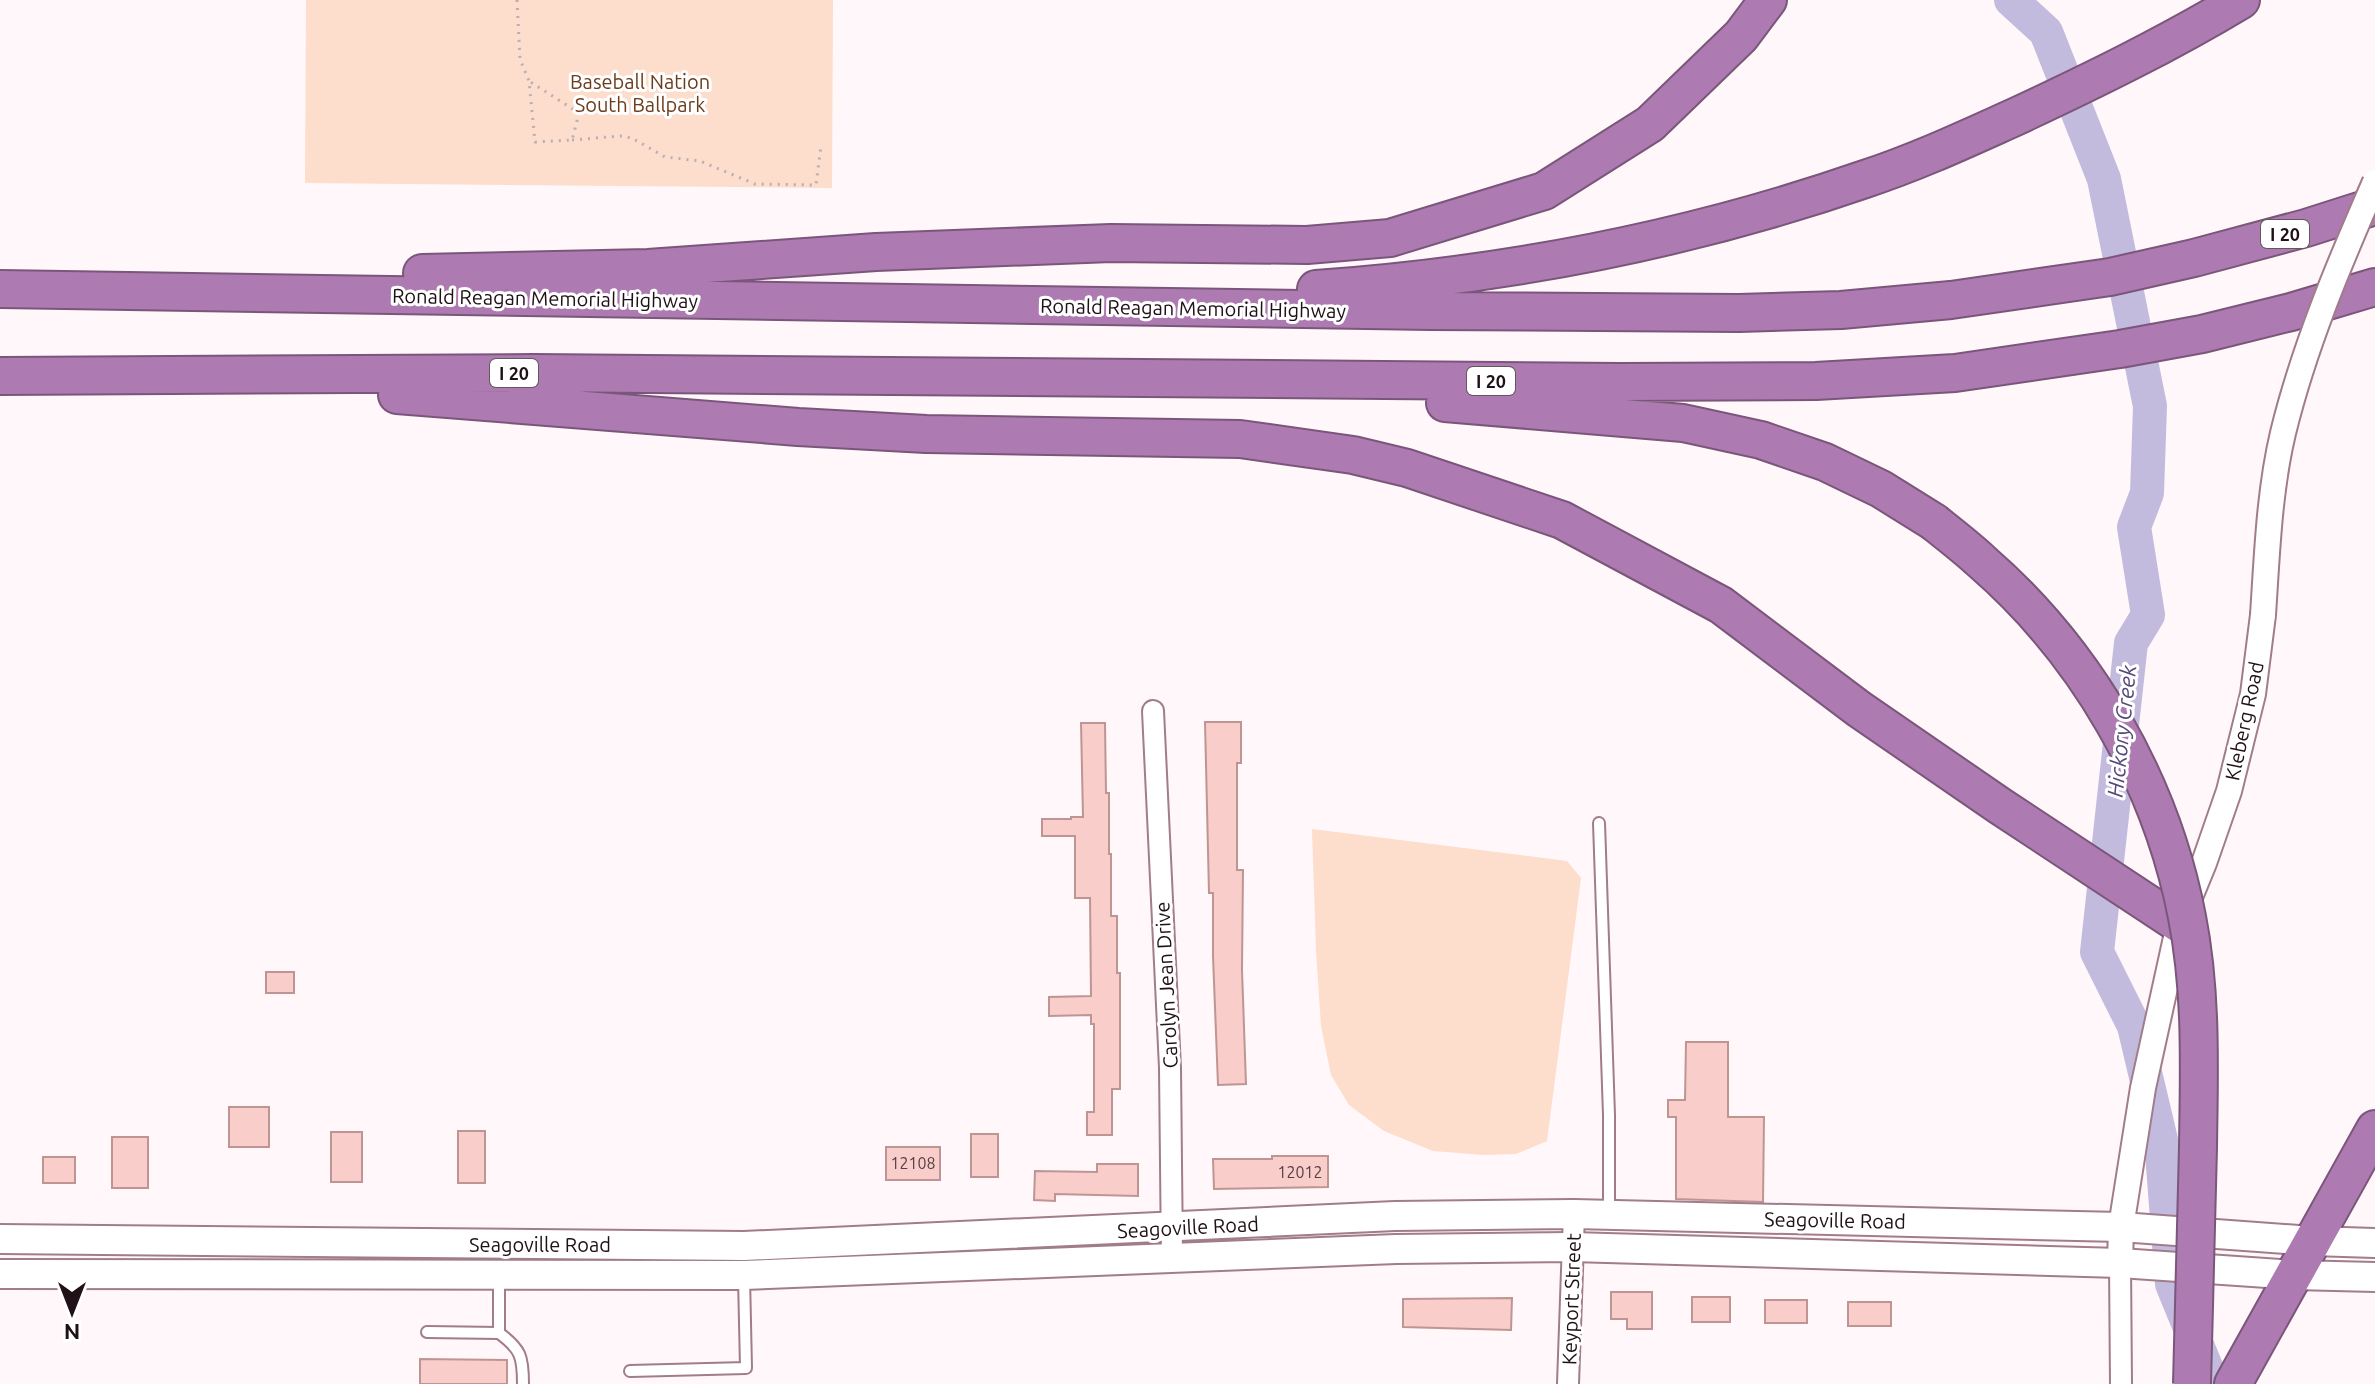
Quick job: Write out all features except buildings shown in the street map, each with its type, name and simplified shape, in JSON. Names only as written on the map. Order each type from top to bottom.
[{"type":"highway","points":[[0,280],[188,273],[419,273],[648,268],[876,252],[1111,243],[1307,245],[1390,238],[1544,191],[1650,124],[1741,36],[1768,0]]},
{"type":"highway","points":[[842,303],[1292,291],[1437,277],[1592,251],[1715,225],[1867,179],[1939,151],[2064,94],[2241,0]]},
{"type":"highway","name":"Ronald Reagan Memorial Highway","points":[[0,289],[842,303],[1739,313],[1841,310],[1951,300],[2110,277],[2306,228],[2375,206]]},
{"type":"highway","name":"I 20","points":[[0,378],[549,373],[1816,381],[1955,373],[2120,349],[2202,334],[2375,287]]},
{"type":"highway","points":[[1028,376],[1405,400],[1683,423],[1761,440],[1825,462],[1881,489],[1934,522],[1982,561],[2024,602],[2065,649],[2100,698],[2128,747],[2172,855],[2187,917],[2198,1019],[2192,1384]]},
{"type":"highway","points":[[0,378],[378,394],[926,434],[1240,439],[1353,455],[1407,468],[1562,520],[1721,605],[1833,690],[2000,806],[2179,924]]},
{"type":"highway","points":[[2233,1384],[2375,1129]]},
{"type":"main road","name":"Seagoville Road","points":[[0,1239],[744,1246],[1395,1216],[1574,1214],[2135,1228],[2375,1243]]},
{"type":"main road","points":[[1754,1252],[1755,1218]]},
{"type":"main road","points":[[499,1243],[499,1275]]},
{"type":"main road","points":[[744,1246],[744,1275]]},
{"type":"main road","name":"Seagoville Road","points":[[0,1274],[744,1275],[1396,1249],[1572,1247],[2120,1263],[2294,1275],[2375,1277]]},
{"type":"street","name":"Kleberg Road","points":[[2120,1263],[2135,1228],[2126,1199],[2143,1088],[2179,924],[2229,791],[2253,694],[2263,615],[2270,512],[2283,435],[2312,337],[2342,256],[2375,182]]},
{"type":"street","name":"Carolyn Jean Drive","points":[[1153,711],[1170,1068],[1172,1259]]},
{"type":"street","name":"Keyport Street","points":[[1568,1384],[1574,1214]]},
{"type":"street","points":[[2120,1263],[2121,1384]]},
{"type":"lane","points":[[1599,823],[1609,1115],[1609,1215]]},
{"type":"lane","points":[[499,1275],[499,1333]]},
{"type":"lane","points":[[630,1371],[746,1368],[744,1275]]},
{"type":"lane","points":[[427,1332],[499,1333],[514,1344],[521,1354],[523,1384]]},
{"type":"path","points":[[517,0],[520,59],[529,81],[535,142],[620,136],[632,138],[665,157],[700,161],[755,184],[816,185],[821,146]]},
{"type":"path","points":[[529,81],[579,113],[572,140]]},
{"type":"green space","name":"Baseball Nation South Ballpark","points":[[306,0],[833,0],[832,188],[305,183]]},
{"type":"green space","points":[[1312,829],[1567,861],[1581,878],[1547,1141],[1516,1154],[1433,1151],[1384,1131],[1349,1105],[1331,1075],[1321,1026]]},
{"type":"waterway","name":"Hickory Creek","points":[[2011,0],[2046,32],[2104,179],[2150,406],[2147,493],[2134,527],[2148,615],[2131,643],[2097,952],[2134,1026],[2161,1140],[2172,1284],[2213,1384]]}]
